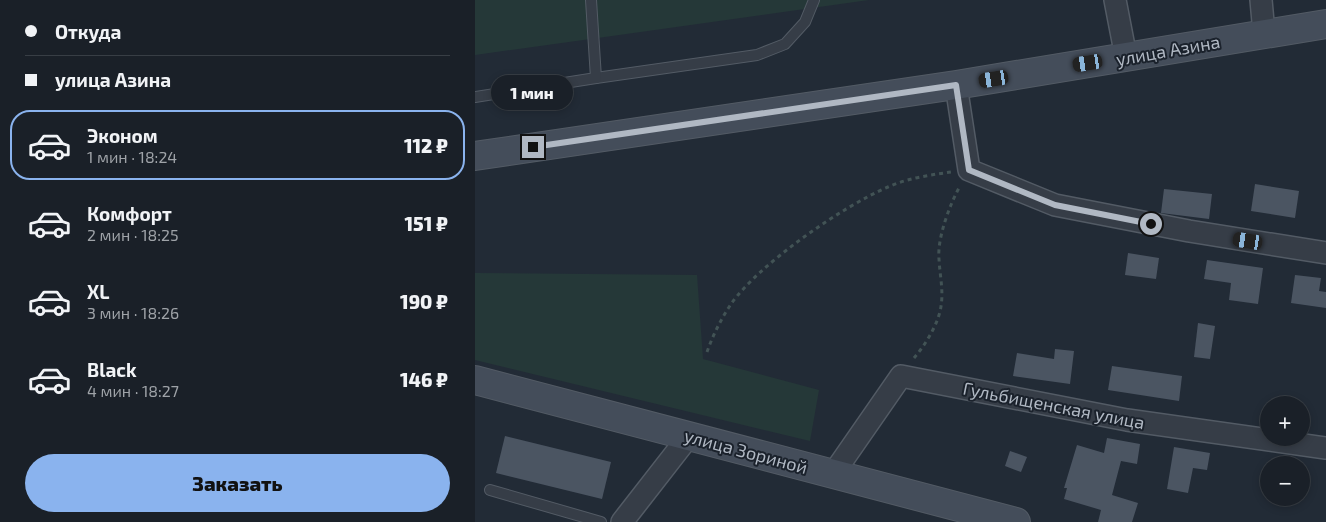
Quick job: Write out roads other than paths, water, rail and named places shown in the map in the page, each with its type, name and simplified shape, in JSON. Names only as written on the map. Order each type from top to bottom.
[{"type":"main road","name":"улица Азина","points":[[475,156],[956,85],[1326,24]]},
{"type":"main road","name":"улица Зориной","points":[[475,380],[1016,522]]},
{"type":"street","points":[[1115,0],[1126,57]]},
{"type":"street","points":[[1261,0],[1264,33]]},
{"type":"street","points":[[956,85],[969,170],[1055,205],[1189,231],[1326,253]]},
{"type":"street","name":"Гульбищенская улица","points":[[833,474],[901,376],[1127,420],[1326,448]]},
{"type":"street","points":[[622,522],[689,436]]},
{"type":"lane","points":[[591,0],[596,78]]},
{"type":"lane","points":[[475,96],[757,56],[785,44],[805,22],[815,0]]},
{"type":"lane","points":[[490,490],[601,522]]}]
